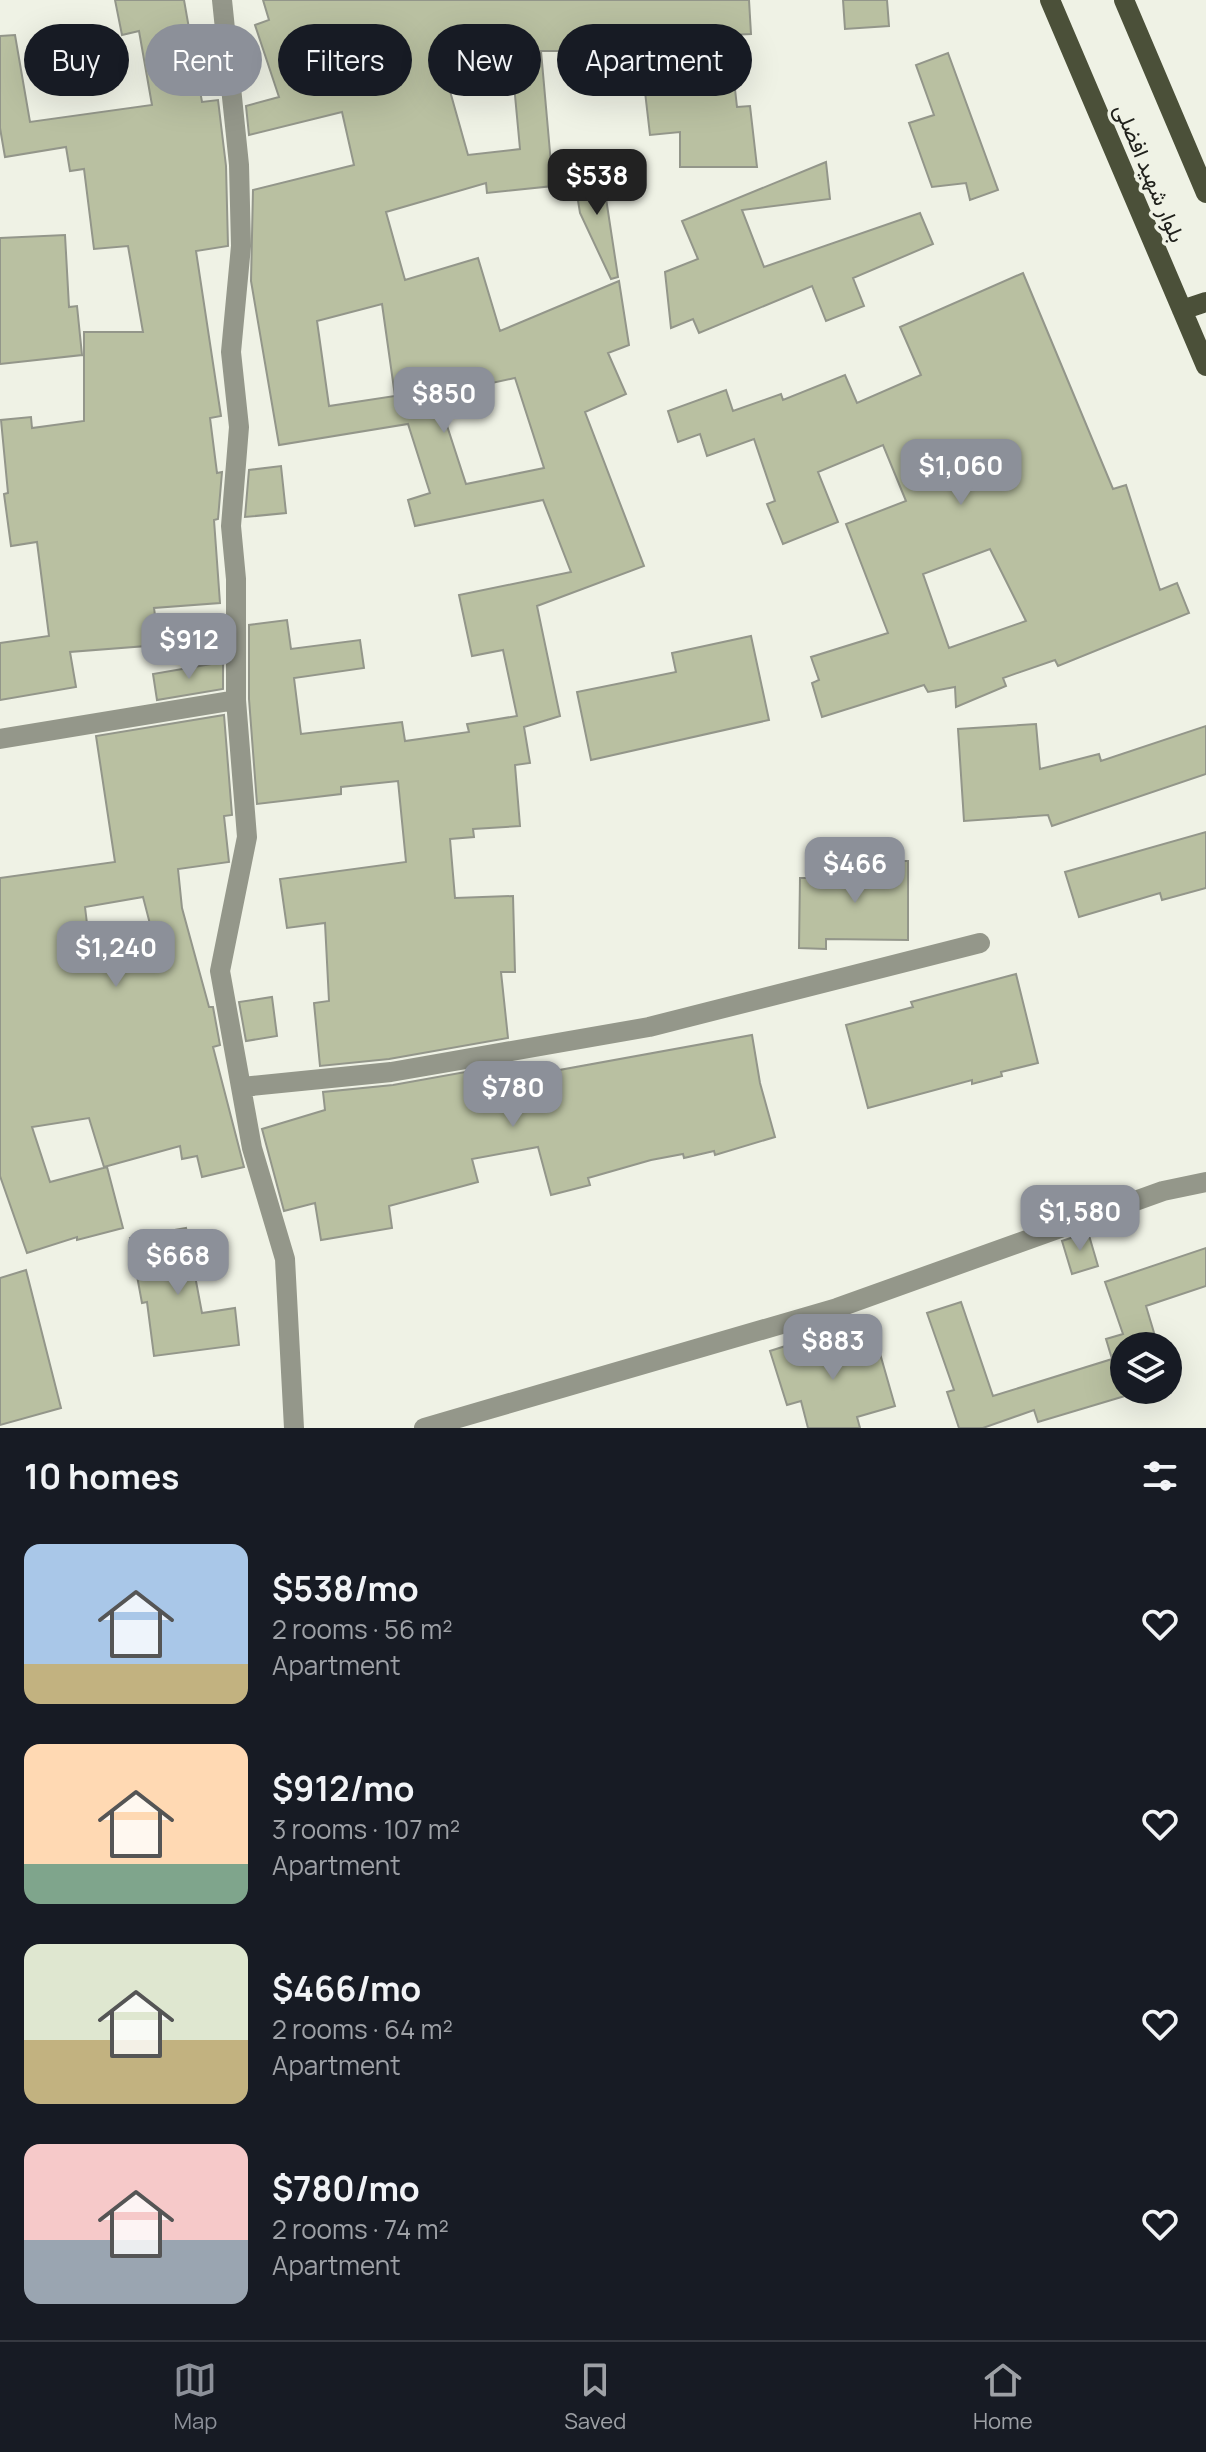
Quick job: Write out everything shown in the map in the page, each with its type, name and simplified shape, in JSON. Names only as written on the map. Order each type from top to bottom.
[{"type":"main road","name":"بلوار شهید افضلی","points":[[1050,0],[1206,366]]},
{"type":"main road","name":"بلوار شهید افضلی","points":[[1124,0],[1206,193]]},
{"type":"main road","points":[[1182,310],[1206,302]]},
{"type":"street","points":[[222,0],[239,165],[241,246],[231,352],[239,427],[231,526],[236,579],[236,700],[247,837],[220,971],[252,1148],[285,1259],[294,1428]]},
{"type":"street","points":[[0,739],[236,700]]},
{"type":"street","points":[[242,1087],[391,1072],[649,1027],[980,943]]},
{"type":"street","points":[[424,1428],[837,1308],[1163,1191],[1206,1182]]},
{"type":"building","points":[[115,0],[184,0],[188,24],[145,24],[145,65],[139,31],[129,33],[129,24],[120,24]]},
{"type":"building","points":[[263,0],[749,0],[750,24],[557,24],[557,51],[541,51],[553,186],[487,193],[486,183],[386,212],[405,280],[478,258],[500,331],[619,281],[629,345],[608,353],[626,394],[585,412],[644,566],[537,606],[560,716],[524,727],[530,763],[515,765],[520,826],[473,829],[474,837],[450,839],[455,898],[513,896],[515,972],[501,972],[508,1038],[389,1059],[320,1066],[314,1003],[329,1001],[325,923],[287,928],[280,879],[406,862],[398,781],[341,787],[341,794],[257,804],[249,699],[249,625],[287,620],[291,649],[360,640],[364,668],[294,678],[301,734],[402,722],[405,741],[469,732],[467,724],[517,716],[503,650],[472,656],[459,595],[571,572],[543,500],[415,526],[408,500],[430,493],[408,424],[279,445],[251,281],[253,190],[354,165],[342,112],[249,135],[246,106],[279,96],[412,96],[412,24],[278,24],[278,94],[262,46],[262,24],[258,24],[269,20]],"holes":[[[382,304],[395,396],[329,406],[317,321]],[[515,378],[544,468],[466,484],[437,395]]]},
{"type":"building","points":[[843,0],[887,0],[889,26],[845,29]]},
{"type":"building","points":[[15,35],[30,122],[152,105],[150,96],[201,96],[202,102],[218,100],[226,166],[228,246],[196,251],[221,416],[210,418],[217,473],[222,472],[218,519],[214,520],[220,603],[154,608],[159,645],[70,652],[76,687],[0,700],[0,643],[49,636],[37,542],[11,546],[4,494],[8,493],[1,420],[31,417],[32,428],[84,421],[84,332],[143,332],[128,246],[94,249],[84,169],[70,171],[66,147],[5,157],[0,128],[0,36]]},
{"type":"building","points":[[948,53],[998,190],[970,200],[966,183],[932,187],[909,123],[934,115],[916,65]]},
{"type":"building","points":[[645,96],[736,96],[737,107],[750,106],[757,167],[680,167],[680,132],[650,135]]},
{"type":"building","points":[[826,162],[830,199],[742,210],[764,267],[920,213],[933,244],[853,278],[864,306],[826,321],[812,286],[699,333],[693,319],[671,328],[665,272],[698,259],[682,221]]},
{"type":"building","points":[[602,172],[618,277],[611,279],[580,213],[574,176]]},
{"type":"building","points":[[65,235],[69,307],[77,306],[82,355],[0,364],[0,238]]},
{"type":"building","points":[[1023,273],[1113,489],[1126,485],[1160,590],[1177,583],[1189,613],[1058,666],[1055,660],[1003,678],[1006,686],[956,707],[955,687],[928,692],[924,685],[822,717],[812,683],[819,680],[811,657],[888,633],[846,524],[906,501],[883,445],[818,472],[838,522],[783,544],[767,504],[775,501],[754,439],[707,456],[700,434],[678,442],[668,411],[726,390],[733,411],[781,394],[783,400],[845,375],[857,403],[921,375],[900,327]],"holes":[[[990,549],[1026,621],[949,648],[923,574]]]},
{"type":"building","points":[[281,466],[286,513],[245,517],[249,470]]},
{"type":"building","points":[[751,636],[769,720],[591,760],[577,692],[676,672],[672,653]]},
{"type":"building","points":[[223,662],[223,689],[157,700],[153,674]]},
{"type":"building","points":[[224,715],[232,815],[224,816],[229,862],[178,869],[182,908],[209,1007],[213,1007],[220,1045],[213,1047],[244,1167],[202,1177],[197,1156],[182,1159],[180,1146],[104,1167],[89,1118],[32,1127],[50,1182],[107,1167],[123,1228],[77,1240],[77,1237],[27,1253],[0,1176],[0,878],[115,862],[96,736]],"holes":[[[143,897],[157,951],[92,965],[85,907]]]},
{"type":"building","points":[[1036,724],[1040,769],[1099,754],[1101,761],[1206,726],[1206,774],[1052,826],[1048,815],[964,821],[958,729]]},
{"type":"building","points":[[1206,832],[1206,888],[1162,900],[1160,893],[1079,917],[1065,872]]},
{"type":"building","points":[[871,861],[908,861],[908,940],[826,939],[826,949],[799,948],[800,878],[831,878],[831,871],[871,871]]},
{"type":"building","points":[[1016,974],[1038,1063],[1001,1072],[1002,1076],[972,1084],[972,1080],[868,1108],[846,1025],[913,1007],[911,1002]]},
{"type":"building","points":[[272,997],[277,1036],[246,1041],[239,1002]]},
{"type":"building","points":[[752,1035],[760,1083],[775,1137],[715,1155],[714,1151],[684,1158],[683,1154],[651,1160],[588,1178],[590,1185],[551,1195],[538,1147],[472,1159],[478,1182],[389,1206],[392,1228],[321,1240],[315,1203],[284,1211],[262,1129],[325,1110],[323,1092],[393,1085],[510,1064],[515,1078]]},
{"type":"building","points":[[186,1228],[202,1313],[235,1308],[239,1345],[154,1356],[147,1302],[142,1303],[130,1238]]},
{"type":"building","points":[[1088,1232],[1098,1266],[1072,1274],[1062,1241]]},
{"type":"building","points":[[1206,1248],[1206,1286],[1146,1306],[1154,1332],[1122,1332],[1105,1282]]},
{"type":"building","points":[[26,1270],[61,1408],[0,1425],[0,1278]]},
{"type":"building","points":[[961,1302],[993,1396],[1110,1360],[1110,1400],[1038,1422],[1034,1410],[983,1428],[959,1428],[947,1392],[954,1390],[927,1313]]},
{"type":"building","points":[[829,1332],[836,1354],[877,1343],[895,1406],[857,1417],[860,1428],[808,1428],[801,1401],[787,1405],[770,1351]]}]
